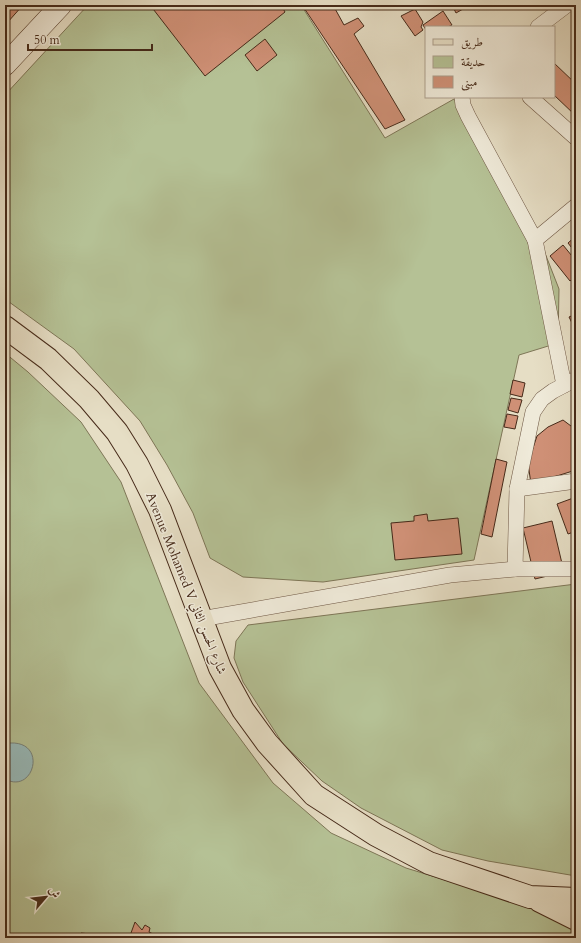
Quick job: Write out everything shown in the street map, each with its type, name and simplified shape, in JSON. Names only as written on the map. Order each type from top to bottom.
[{"type":"main road","name":"Avenue Mohamed V شارع الحسن الثاني","points":[[5,327],[48,359],[89,399],[117,432],[137,464],[160,510],[220,668],[243,710],[267,743],[314,795],[376,835],[430,863],[530,897],[576,899]]},
{"type":"main road","points":[[530,897],[576,919]]},
{"type":"street","points":[[5,65],[61,5]]},
{"type":"street","points":[[539,26],[567,5]]},
{"type":"street","points":[[462,98],[463,105],[468,116],[535,240],[570,382],[542,399],[532,412],[517,489],[515,568]]},
{"type":"street","points":[[531,98],[576,138]]},
{"type":"street","points":[[535,240],[576,206]]},
{"type":"street","points":[[517,489],[576,481]]},
{"type":"street","points":[[201,619],[450,575],[515,568],[576,569]]},
{"type":"green space","points":[[88,5],[301,5],[385,138],[454,99],[536,230],[559,289],[558,343],[519,355],[474,560],[323,582],[243,577],[210,558],[193,513],[167,465],[140,421],[74,349],[5,299],[5,95]]},
{"type":"green space","points":[[5,353],[28,372],[81,422],[121,482],[199,683],[273,783],[331,833],[406,868],[547,911],[576,931],[576,938],[5,938]]},
{"type":"green space","points":[[576,584],[576,876],[488,861],[442,850],[361,808],[322,781],[283,744],[243,682],[234,658],[236,641],[248,625]]},
{"type":"water","points":[[10,743],[22,745],[29,750],[33,758],[33,766],[29,774],[23,780],[15,782],[5,779],[5,745]]},
{"type":"building","points":[[5,5],[23,5],[7,23],[5,21]]},
{"type":"building","points":[[150,5],[281,5],[285,12],[205,76]]},
{"type":"building","points":[[302,5],[333,5],[344,25],[358,18],[364,26],[354,34],[405,120],[385,129]]},
{"type":"building","points":[[452,5],[470,5],[456,13]]},
{"type":"building","points":[[415,9],[423,22],[421,27],[423,30],[415,36],[401,16]]},
{"type":"building","points":[[443,11],[452,25],[425,26],[425,28],[423,25]]},
{"type":"building","points":[[265,39],[277,55],[257,71],[245,55]]},
{"type":"building","points":[[555,64],[576,84],[576,116],[555,96]]},
{"type":"building","points":[[576,236],[576,252],[575,252],[568,243]]},
{"type":"building","points":[[563,245],[576,261],[576,276],[570,281],[550,256]]},
{"type":"building","points":[[576,314],[576,331],[569,317]]},
{"type":"building","points":[[513,380],[525,383],[522,397],[510,394]]},
{"type":"building","points":[[511,398],[522,400],[518,413],[508,410]]},
{"type":"building","points":[[507,414],[518,416],[515,429],[504,427]]},
{"type":"building","points":[[563,420],[571,426],[576,425],[576,470],[531,484],[528,463],[537,436],[548,427]]},
{"type":"building","points":[[496,459],[507,462],[492,537],[481,534]]},
{"type":"building","points":[[576,497],[576,531],[568,534],[557,504]]},
{"type":"building","points":[[427,514],[428,521],[458,518],[462,554],[395,560],[391,523],[414,521],[414,516]]},
{"type":"building","points":[[552,521],[564,572],[535,579],[523,528]]},
{"type":"building","points":[[135,922],[142,930],[145,925],[150,928],[149,932],[157,936],[156,938],[138,938],[131,933]]},
{"type":"building","points":[[81,933],[109,936],[109,938],[81,938]]}]
